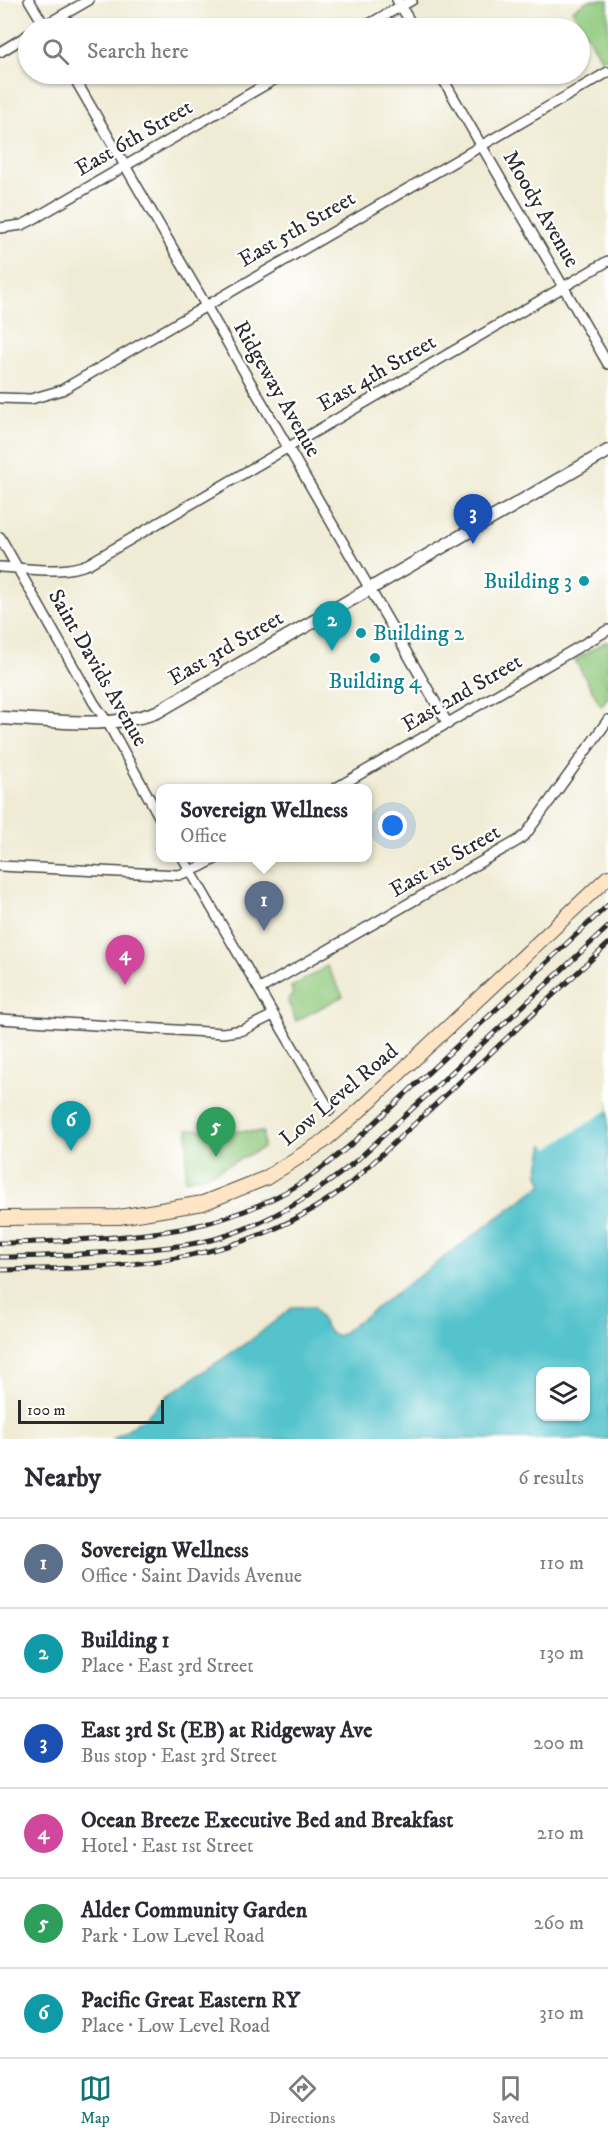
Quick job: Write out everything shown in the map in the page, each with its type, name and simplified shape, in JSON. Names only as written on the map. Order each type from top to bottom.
[{"type":"main road","name":"Low Level Road","points":[[0,1218],[119,1217],[203,1203],[266,1178],[324,1142],[608,876]]},
{"type":"street","points":[[29,0],[38,18]]},
{"type":"street","points":[[59,18],[89,0]]},
{"type":"street","points":[[377,18],[399,3],[411,0]]},
{"type":"street","points":[[399,3],[408,18]]},
{"type":"street","points":[[0,52],[18,41]]},
{"type":"street","name":"East 5th Street","points":[[590,82],[608,72]]},
{"type":"street","name":"Ridgeway Avenue","points":[[78,84],[448,724]]},
{"type":"street","name":"East 6th Street","points":[[0,228],[22,225],[30,221],[267,84]]},
{"type":"street","name":"Moody Avenue","points":[[446,84],[608,364]]},
{"type":"street","name":"East 5th Street","points":[[0,398],[31,399],[52,394],[587,84]]},
{"type":"street","name":"East 4th Street","points":[[0,567],[64,570],[88,564],[608,261]]},
{"type":"street","name":"East 3rd Street","points":[[0,718],[108,723],[132,720],[157,712],[608,452]]},
{"type":"street","name":"Saint Davids Avenue","points":[[0,537],[156,811]]},
{"type":"street","name":"East 2nd Street","points":[[345,784],[608,630]]},
{"type":"street","name":"East 1st Street","points":[[260,989],[519,840],[526,834],[608,720]]},
{"type":"street","points":[[185,862],[330,1110]]},
{"type":"street","points":[[0,866],[179,875],[191,872],[210,862]]},
{"type":"street","points":[[0,1019],[223,1032],[243,1030],[273,1015]]},
{"type":"green space","points":[[589,0],[608,0],[608,57],[602,60],[590,40],[590,18],[577,18],[572,10]]},
{"type":"green space","points":[[608,642],[608,697],[601,706],[575,660]]},
{"type":"green space","points":[[327,966],[343,996],[296,1021],[288,1002],[289,997],[293,995],[291,987]]},
{"type":"green space","points":[[188,1129],[263,1132],[263,1148],[207,1175],[185,1180]]},
{"type":"water","points":[[608,1101],[608,1439],[113,1439],[147,1416],[168,1395],[251,1340],[293,1307],[313,1307],[330,1333],[338,1336],[543,1184],[538,1173],[544,1144]]},
{"type":"pier","points":[[608,1098],[608,1110],[549,1148],[544,1144],[544,1140]]},
{"type":"railway","points":[[0,1243],[116,1237],[186,1228],[253,1208],[287,1191],[317,1172],[354,1142],[608,905]]},
{"type":"railway","points":[[0,1257],[95,1253],[187,1245],[222,1237],[276,1215],[325,1185],[356,1161],[608,927]]},
{"type":"railway","points":[[0,1270],[94,1267],[185,1256],[228,1246],[271,1230],[312,1210],[352,1182],[608,944]]},
{"type":"place","name":"East 3rd St (EB) at Ridgeway Ave","points":[[473,544]]},
{"type":"place","name":"Building 3","points":[[584,581]]},
{"type":"place","name":"Building 2","points":[[361,633]]},
{"type":"place","name":"Building 1","points":[[332,651]]},
{"type":"place","name":"Building 4","points":[[375,658]]},
{"type":"place","name":"Sovereign Wellness","points":[[264,931]]},
{"type":"place","name":"Ocean Breeze Executive Bed and Breakfast","points":[[125,985]]},
{"type":"place","name":"Pacific Great Eastern RY","points":[[71,1151]]},
{"type":"place","name":"Alder Community Garden","points":[[216,1157]]}]
